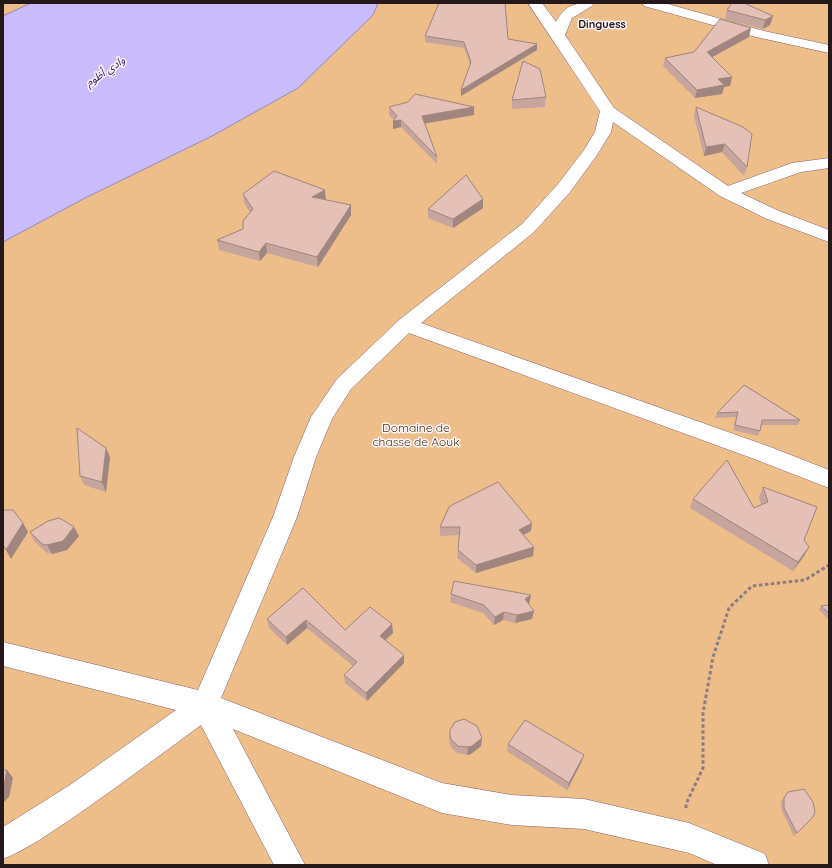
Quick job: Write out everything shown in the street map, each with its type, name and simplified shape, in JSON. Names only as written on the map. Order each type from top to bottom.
[{"type":"street","points":[[535,3],[608,111],[726,192],[773,215],[829,236]]},
{"type":"street","points":[[558,35],[564,17],[576,8],[587,3]]},
{"type":"street","points":[[649,3],[748,32],[829,49]]},
{"type":"street","points":[[3,844],[62,809],[205,705],[285,517],[305,457],[322,417],[344,384],[406,325],[528,228],[564,188],[591,152],[603,132],[608,111]]},
{"type":"street","points":[[726,192],[798,167],[829,163]]},
{"type":"street","points":[[406,325],[765,454],[829,479]]},
{"type":"street","points":[[3,654],[205,705],[442,798],[512,810],[584,814],[689,838],[754,865]]},
{"type":"street","points":[[205,705],[290,865]]},
{"type":"path","points":[[689,838],[686,804],[703,768],[703,713],[713,657],[729,608],[752,586],[805,580],[829,565]]},
{"type":"green space","name":"Domaine de chasse de Aouk","points":[[3,3],[829,3],[829,865],[3,865]]},
{"type":"water","name":"وادي أظوم","points":[[31,3],[378,3],[373,15],[298,88],[212,136],[85,198],[3,242],[3,16]]},
{"type":"building","points":[[439,3],[505,3],[508,39],[537,44],[461,90],[471,62],[464,42],[425,36]]},
{"type":"building","points":[[732,3],[744,3],[773,16],[765,20],[727,10]]},
{"type":"building","points":[[720,19],[751,28],[707,52],[732,77],[718,79],[724,85],[697,90],[665,58],[694,52]]},
{"type":"building","points":[[523,61],[540,69],[546,97],[512,100]]},
{"type":"building","points":[[415,94],[474,107],[422,116],[437,157],[401,120],[393,121],[397,116],[389,107],[408,102]]},
{"type":"building","points":[[696,107],[743,127],[752,134],[747,167],[725,144],[706,147]]},
{"type":"building","points":[[274,171],[325,190],[312,197],[351,205],[317,257],[266,243],[259,252],[217,240],[243,229],[243,221],[253,209],[243,194]]},
{"type":"building","points":[[466,175],[483,199],[453,219],[428,209]]},
{"type":"building","points":[[744,385],[800,420],[762,420],[760,431],[735,425],[738,412],[717,413]]},
{"type":"building","points":[[77,428],[106,448],[102,482],[80,476]]},
{"type":"building","points":[[727,460],[754,508],[768,502],[763,487],[817,507],[804,540],[809,547],[798,562],[693,499]]},
{"type":"building","points":[[498,482],[532,523],[519,530],[534,547],[476,565],[458,550],[460,527],[440,527],[449,507]]},
{"type":"building","points":[[3,510],[13,510],[23,523],[6,550],[3,545]]},
{"type":"building","points":[[59,518],[74,527],[63,541],[47,545],[42,544],[30,532],[48,521]]},
{"type":"building","points":[[454,581],[531,595],[525,599],[534,611],[517,615],[504,612],[495,617],[484,605],[451,594]]},
{"type":"building","points":[[303,588],[345,630],[370,607],[392,624],[380,636],[404,655],[366,693],[344,675],[357,662],[306,620],[286,637],[267,619]]},
{"type":"building","points":[[829,605],[829,613],[821,606]]},
{"type":"building","points":[[464,719],[477,726],[482,738],[472,746],[468,747],[458,746],[451,739],[450,735],[450,730],[455,722]]},
{"type":"building","points":[[525,720],[584,755],[569,783],[508,744]]},
{"type":"building","points":[[3,770],[7,770],[3,790]]},
{"type":"building","points":[[804,789],[813,802],[815,812],[813,817],[797,833],[784,808],[784,798],[788,792]]},
{"type":"district","name":"Dinguess","points":[[602,24]]}]
